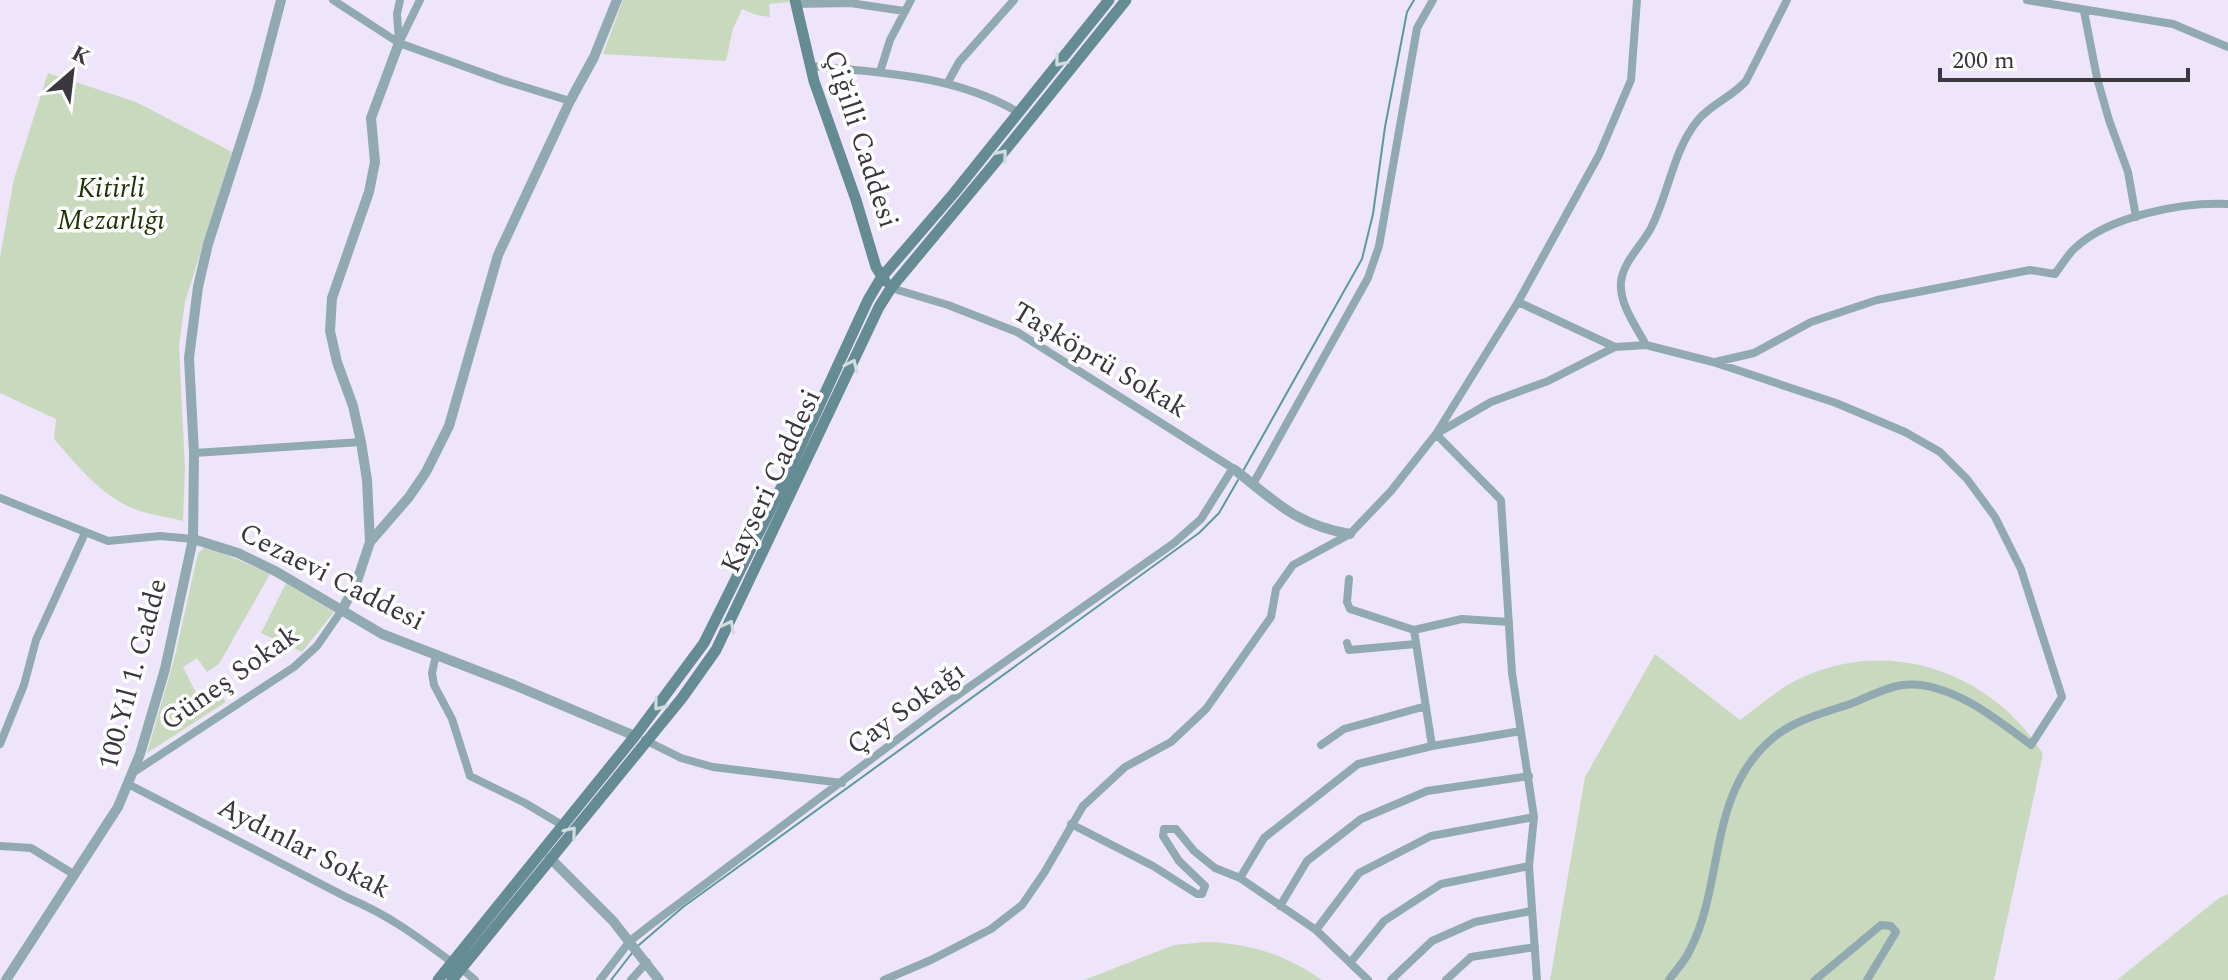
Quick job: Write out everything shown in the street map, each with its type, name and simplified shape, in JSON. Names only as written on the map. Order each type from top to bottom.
[{"type":"main road","name":"Kayseri Caddesi","points":[[438,980],[457,966],[550,858],[640,738],[704,643],[881,278],[954,193],[1109,0]]},
{"type":"main road","name":"Kayseri Caddesi","points":[[452,980],[457,966],[562,825],[640,738],[682,698],[716,650],[879,307],[891,288],[1126,0]]},
{"type":"main road","name":"Çiğilli Caddesi","points":[[796,2],[811,66],[881,278],[891,288]]},
{"type":"street","name":"100.Yıl 1. Cadde","points":[[6,980],[118,807],[134,772],[165,669],[193,539],[194,453],[189,358],[198,287],[208,244],[257,92],[281,0]]},
{"type":"street","points":[[333,0],[399,43],[570,101]]},
{"type":"street","points":[[399,43],[397,14],[400,0]]},
{"type":"street","points":[[342,610],[356,584],[370,542],[367,480],[361,442],[330,331],[332,298],[369,192],[375,162],[371,118],[399,43],[420,0]]},
{"type":"street","points":[[370,542],[409,497],[426,472],[449,426],[498,255],[594,57],[617,0]]},
{"type":"street","points":[[880,72],[890,40],[911,0]]},
{"type":"street","points":[[948,82],[959,62],[1014,0]]},
{"type":"street","points":[[1253,484],[1368,278],[1379,246],[1417,28],[1433,0]]},
{"type":"street","points":[[884,980],[991,929],[1022,905],[1083,806],[1125,767],[1171,742],[1206,709],[1271,617],[1276,589],[1293,565],[1350,534],[1391,491],[1436,434],[1518,302],[1599,155],[1631,80],[1637,0]]},
{"type":"street","points":[[1646,345],[1624,300],[1621,286],[1624,270],[1654,222],[1686,137],[1702,116],[1746,81],[1787,0]]},
{"type":"street","points":[[2027,0],[2173,24],[2228,47]]},
{"type":"street","points":[[796,2],[850,1],[904,11]]},
{"type":"street","points":[[2084,11],[2097,78],[2128,172],[2136,217]]},
{"type":"street","points":[[811,66],[948,82],[983,94],[1018,112]]},
{"type":"street","points":[[1713,362],[1754,353],[1811,322],[1877,300],[2030,270],[2055,274],[2074,248],[2111,225],[2136,217],[2210,204],[2228,204]]},
{"type":"street","name":"Taşköprü Sokak","points":[[891,288],[948,305],[1017,332],[1234,469]]},
{"type":"street","points":[[1518,302],[1615,347]]},
{"type":"street","points":[[1436,434],[1491,402],[1548,381],[1615,347],[1646,345],[1713,362],[1836,403],[1905,432],[1940,452],[1967,479],[1995,517],[2021,569],[2062,697],[2031,745],[1981,708],[1923,686],[1901,685],[1800,721],[1774,737],[1750,762],[1733,794],[1720,835],[1708,897],[1690,950],[1669,980]]},
{"type":"street","points":[[1436,434],[1501,500],[1512,673],[1534,817],[1529,866],[1537,980]]},
{"type":"street","points":[[194,453],[361,442]]},
{"type":"street","points":[[1234,469],[1291,515],[1329,530],[1350,534]]},
{"type":"street","name":"Çay Sokağı","points":[[600,980],[632,942],[938,709],[1174,543],[1201,519],[1234,469]]},
{"type":"street","name":"Cezaevi Caddesi","points":[[0,498],[108,541],[160,536],[193,539],[238,553],[277,572],[382,634],[640,738]]},
{"type":"street","points":[[0,744],[24,685],[36,640],[85,533]]},
{"type":"street","points":[[1349,579],[1347,602],[1350,609],[1414,630],[1462,619],[1509,622]]},
{"type":"street","name":"Güneş Sokak","points":[[134,772],[294,667],[317,646],[342,610]]},
{"type":"street","points":[[1414,630],[1432,746]]},
{"type":"street","points":[[1347,643],[1349,650],[1416,644]]},
{"type":"street","points":[[436,655],[432,673],[434,685],[452,719],[470,776],[562,825]]},
{"type":"street","points":[[1321,745],[1344,729],[1426,706]]},
{"type":"street","points":[[1240,878],[1264,838],[1358,764],[1432,746],[1521,731]]},
{"type":"street","points":[[640,738],[681,758],[713,767],[842,783]]},
{"type":"street","points":[[1280,906],[1307,861],[1361,819],[1427,791],[1529,776]]},
{"type":"street","name":"Aydınlar Sokak","points":[[128,784],[397,921],[475,980]]},
{"type":"street","points":[[1316,930],[1359,873],[1431,836],[1534,817]]},
{"type":"street","points":[[1071,824],[1153,866],[1199,894],[1205,892],[1205,886],[1179,861],[1163,836],[1164,829],[1179,831],[1194,851],[1215,868],[1240,878],[1316,930],[1368,980]]},
{"type":"street","points":[[0,846],[31,848],[75,875]]},
{"type":"street","points":[[550,858],[632,942],[659,980]]},
{"type":"street","points":[[1350,963],[1384,921],[1441,884],[1529,866]]},
{"type":"street","points":[[1391,980],[1432,941],[1475,922],[1531,911]]},
{"type":"street","points":[[1815,980],[1869,932],[1881,925],[1891,926],[1896,932],[1867,980]]},
{"type":"street","points":[[1446,980],[1471,957],[1535,947]]},
{"type":"street","points":[[631,980],[645,960]]},
{"type":"green space","points":[[623,0],[789,2],[769,4],[770,17],[742,9],[733,29],[726,61],[603,54]]},
{"type":"green space","name":"Kitirli Mezarlığı","points":[[48,73],[136,102],[232,152],[185,302],[179,346],[185,469],[183,521],[140,511],[114,498],[92,481],[54,439],[56,419],[0,393],[0,257],[14,179]]},
{"type":"green space","points":[[204,548],[270,574],[219,664],[207,672],[197,658],[183,667],[200,701],[218,690],[226,702],[147,753],[175,656],[198,553]]},
{"type":"green space","points":[[286,583],[334,612],[302,652],[261,633]]},
{"type":"green space","points":[[1655,654],[1740,720],[1801,678],[1835,666],[1870,661],[1904,662],[1937,670],[1968,683],[1996,702],[2022,726],[2043,754],[1994,980],[1550,980],[1585,777]]},
{"type":"green space","points":[[2228,894],[2228,980],[2117,980],[2219,898]]},
{"type":"green space","points":[[1206,942],[1267,952],[1322,980],[1084,980],[1174,945]]},
{"type":"waterway","points":[[1243,471],[1362,259],[1373,214],[1385,127],[1407,12],[1414,0]]},
{"type":"waterway","points":[[639,945],[683,907],[1199,533],[1219,513],[1238,480]]},
{"type":"waterway","points":[[611,980],[632,953]]}]
